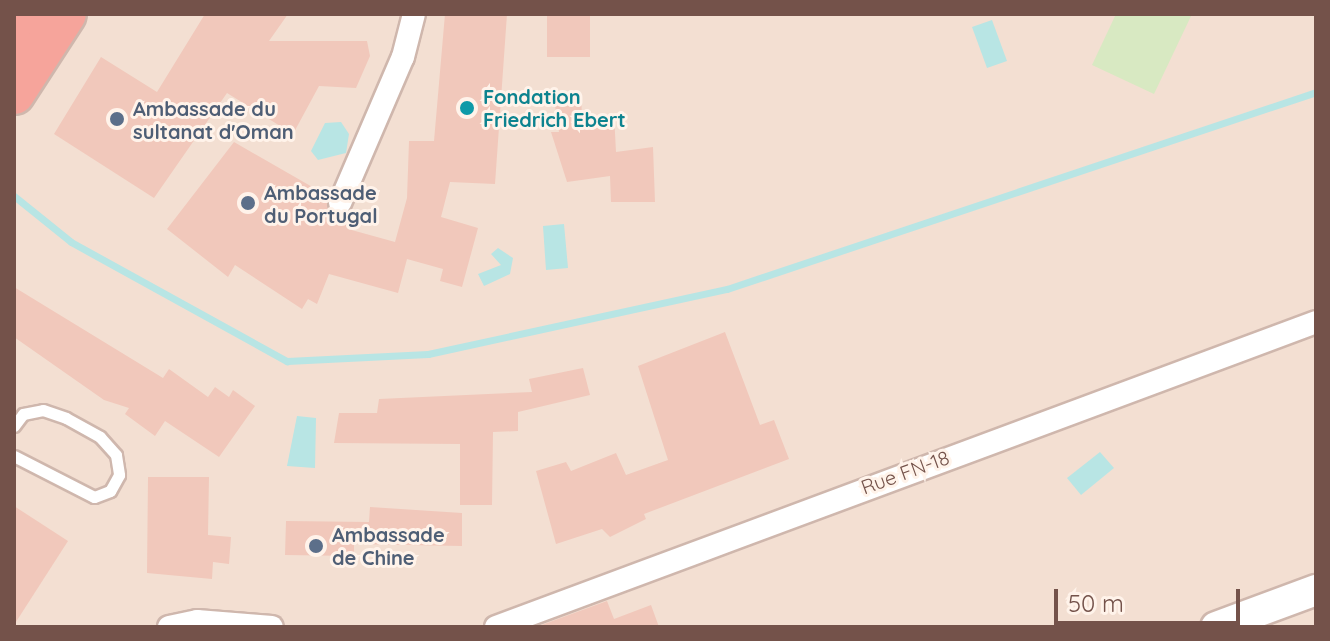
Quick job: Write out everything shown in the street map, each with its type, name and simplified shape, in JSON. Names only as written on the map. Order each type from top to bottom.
[{"type":"highway","points":[[14,42],[32,14]]},
{"type":"highway","points":[[14,94],[66,14]]},
{"type":"street","points":[[340,203],[403,57],[414,14]]},
{"type":"street","name":"Rue FN-18","points":[[496,627],[1316,322]]},
{"type":"street","points":[[1216,627],[1314,593]]},
{"type":"street","points":[[169,627],[197,621],[272,627]]},
{"type":"lane","points":[[14,426],[23,414],[43,410],[66,418],[100,437],[116,455],[119,475],[110,491],[94,497],[14,456]]},
{"type":"shaded area","points":[[14,14],[1316,14],[1316,627],[14,627]]},
{"type":"green space","points":[[1116,14],[1192,14],[1154,94],[1092,65]]},
{"type":"water","points":[[992,20],[1007,61],[987,68],[972,27]]},
{"type":"water","points":[[341,122],[349,134],[346,153],[318,160],[311,151],[325,123]]},
{"type":"water","points":[[564,224],[568,268],[546,270],[543,226]]},
{"type":"water","points":[[498,248],[513,258],[510,274],[484,286],[478,274],[501,265],[491,254]]},
{"type":"water","points":[[297,416],[316,418],[315,468],[287,466]]},
{"type":"water","points":[[1100,452],[1114,468],[1081,495],[1067,478]]},
{"type":"building","points":[[205,14],[288,14],[269,41],[367,41],[370,56],[356,88],[319,86],[293,134],[227,93],[154,198],[54,134],[101,57],[157,92]]},
{"type":"building","points":[[445,14],[507,14],[495,184],[450,182],[441,217],[478,228],[462,287],[440,281],[443,269],[407,259],[398,293],[329,274],[317,304],[308,299],[302,309],[235,265],[228,277],[167,229],[234,142],[328,196],[334,215],[355,212],[348,229],[395,242],[407,198],[409,141],[434,141]]},
{"type":"building","points":[[547,14],[590,14],[590,57],[547,57]]},
{"type":"building","points":[[581,96],[582,116],[614,114],[616,152],[653,147],[655,202],[611,202],[610,176],[567,182],[551,132],[559,132],[554,99]]},
{"type":"building","points":[[14,287],[163,378],[169,369],[208,397],[215,387],[229,397],[233,390],[255,406],[219,457],[165,421],[155,436],[125,414],[129,408],[104,400],[14,337]]},
{"type":"building","points":[[725,332],[760,425],[774,420],[789,459],[644,514],[646,519],[610,537],[602,529],[556,544],[536,471],[566,462],[571,471],[616,453],[626,475],[668,460],[638,366]]},
{"type":"building","points":[[583,368],[590,395],[518,412],[518,431],[493,432],[492,505],[460,505],[460,444],[334,443],[339,413],[377,413],[379,399],[532,392],[529,379]]},
{"type":"building","points":[[148,477],[209,477],[208,535],[231,537],[229,564],[213,562],[212,579],[147,573]]},
{"type":"building","points":[[14,506],[68,541],[14,625]]},
{"type":"building","points":[[370,507],[462,513],[462,546],[354,544],[354,556],[285,555],[286,521],[369,522]]},
{"type":"building","points":[[607,601],[614,619],[651,605],[659,627],[536,627]]},
{"type":"waterway","points":[[14,196],[71,242],[287,361],[428,354],[727,289],[1316,92]]},
{"type":"place","name":"Fondation Friedrich Ebert","points":[[467,108]]},
{"type":"place","name":"Ambassade du sultanat d'Oman","points":[[117,119]]},
{"type":"place","name":"Ambassade du Portugal","points":[[248,203]]},
{"type":"place","name":"Ambassade de Chine","points":[[316,546]]}]
